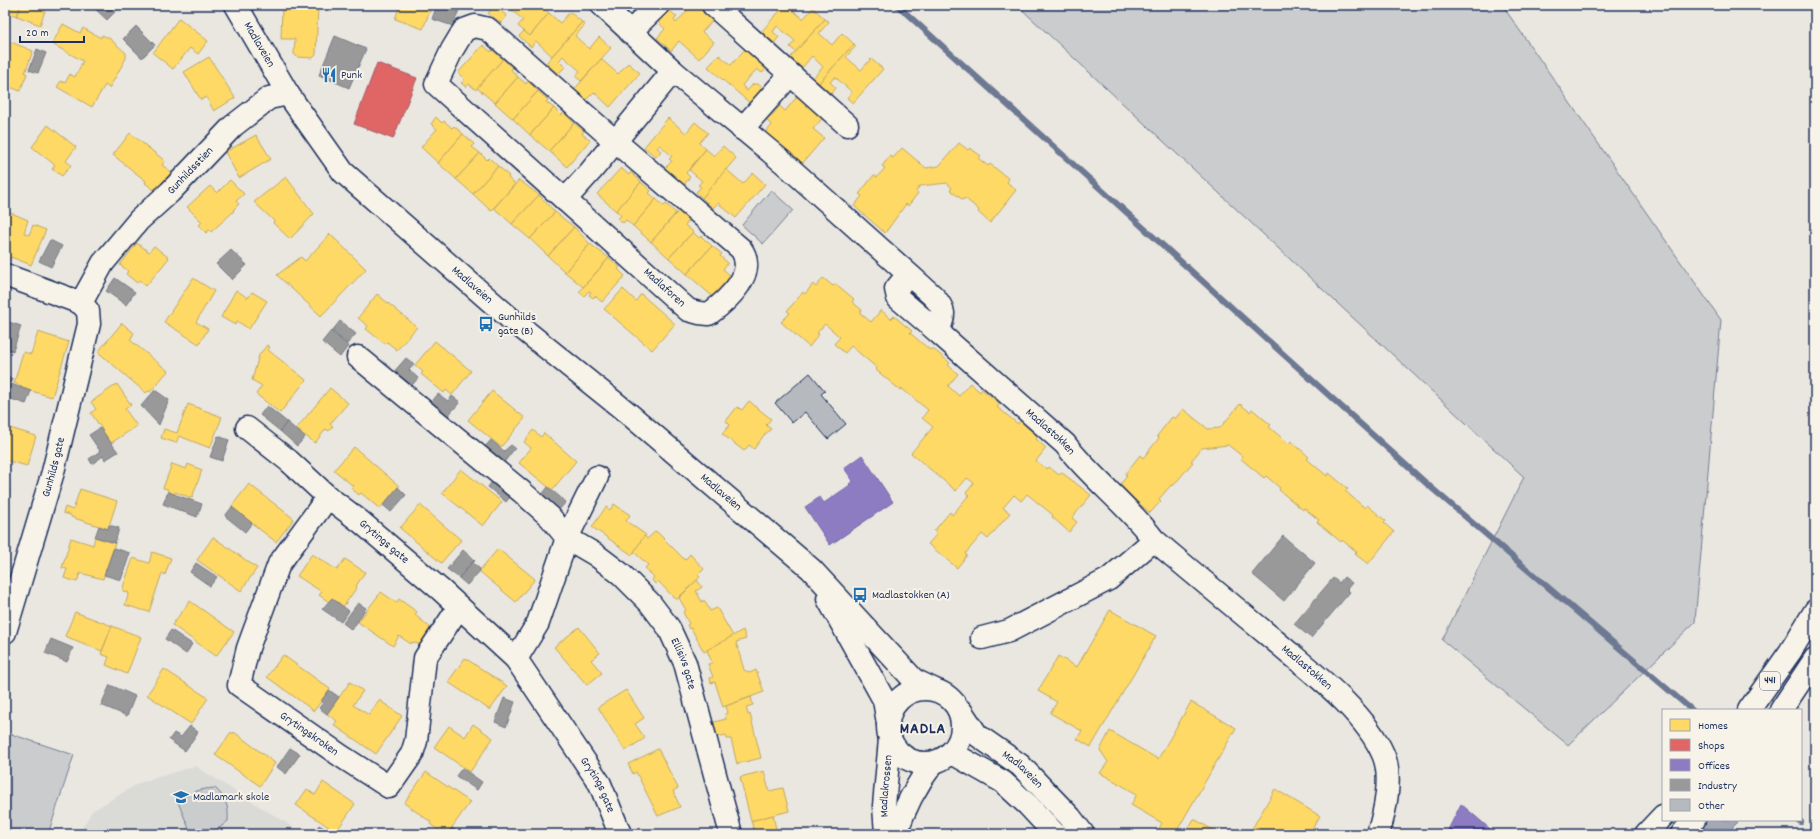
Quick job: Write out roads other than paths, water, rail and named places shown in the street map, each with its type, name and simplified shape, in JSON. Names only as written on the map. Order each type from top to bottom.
[{"type":"street","name":"Madlaveien","points":[[236,5],[288,94],[343,172],[512,320],[629,414],[811,569],[914,680],[933,689]]},
{"type":"street","points":[[602,5],[673,71],[742,129],[790,75]]},
{"type":"street","points":[[630,32],[658,5]]},
{"type":"street","points":[[713,5],[847,125]]},
{"type":"street","name":"Madlaforen","points":[[475,26],[488,29],[616,142],[741,249],[746,259],[743,280],[724,302],[709,314],[688,310],[565,200],[436,84],[464,30],[475,26]]},
{"type":"street","points":[[565,200],[616,142],[673,71]]},
{"type":"street","name":"Gunhildsstien","points":[[81,303],[103,263],[139,220],[170,192],[233,126],[269,98],[288,94]]},
{"type":"street","name":"Madlastokken","points":[[742,129],[784,163],[941,305],[944,312],[938,332],[1065,444],[1076,459],[1140,522],[1154,540],[1326,684],[1366,724],[1384,755],[1388,782],[1382,822],[1378,834]]},
{"type":"street","points":[[5,275],[81,303]]},
{"type":"street","name":"Gunhilds gate","points":[[5,632],[53,472],[89,324],[88,312],[81,303]]},
{"type":"street","points":[[358,357],[522,492],[550,517],[567,538]]},
{"type":"street","name":"Grytings gate","points":[[247,428],[288,461],[328,497],[361,522],[459,606],[516,659],[600,784],[620,834]]},
{"type":"street","points":[[516,659],[538,623],[567,538],[597,477]]},
{"type":"street","name":"Grytingskroken","points":[[328,497],[279,564],[248,648],[239,685],[341,756],[389,787],[412,754],[416,741],[425,658],[459,606]]},
{"type":"street","name":"Ellisivs gate","points":[[567,538],[596,555],[621,574],[650,603],[669,628],[685,663],[730,834]]},
{"type":"street","points":[[982,638],[1009,631],[1109,579],[1154,540]]},
{"type":"street","name":"Madlaveien","points":[[811,569],[884,700],[889,731]]},
{"type":"street","name":"441","points":[[1750,709],[1790,652],[1815,611]]},
{"type":"street","name":"441","points":[[1782,709],[1813,663]]},
{"type":"street","points":[[917,689],[933,689],[951,698],[959,709],[963,721],[963,730],[952,753],[945,758],[933,763],[919,763],[907,759],[897,750],[889,731],[891,710],[895,703],[905,694],[917,689]]},
{"type":"street","name":"Madlaveien","points":[[959,709],[977,735],[1020,764],[1070,817],[1082,834]]},
{"type":"street","name":"Madlakrossen","points":[[886,834],[884,806],[889,731]]},
{"type":"street","name":"Madlaveien","points":[[952,753],[1003,782],[1028,804],[1055,834]]},
{"type":"street","name":"Madlakrossen","points":[[896,834],[902,813],[918,784],[933,763]]},
{"type":"street","points":[[1646,834],[1662,817]]},
{"type":"street","points":[[1682,834],[1693,821]]},
{"type":"waterway","points":[[897,5],[1427,484],[1691,709]]},
{"type":"place","name":"Punk","points":[[329,75]]},
{"type":"place","name":"Gunhilds gate (B)","points":[[486,324]]},
{"type":"place","name":"Madlastokken (A)","points":[[860,595]]},
{"type":"place","name":"Madlamark skole","points":[[181,797]]},
{"type":"district","name":"MADLA","points":[[923,729]]}]
